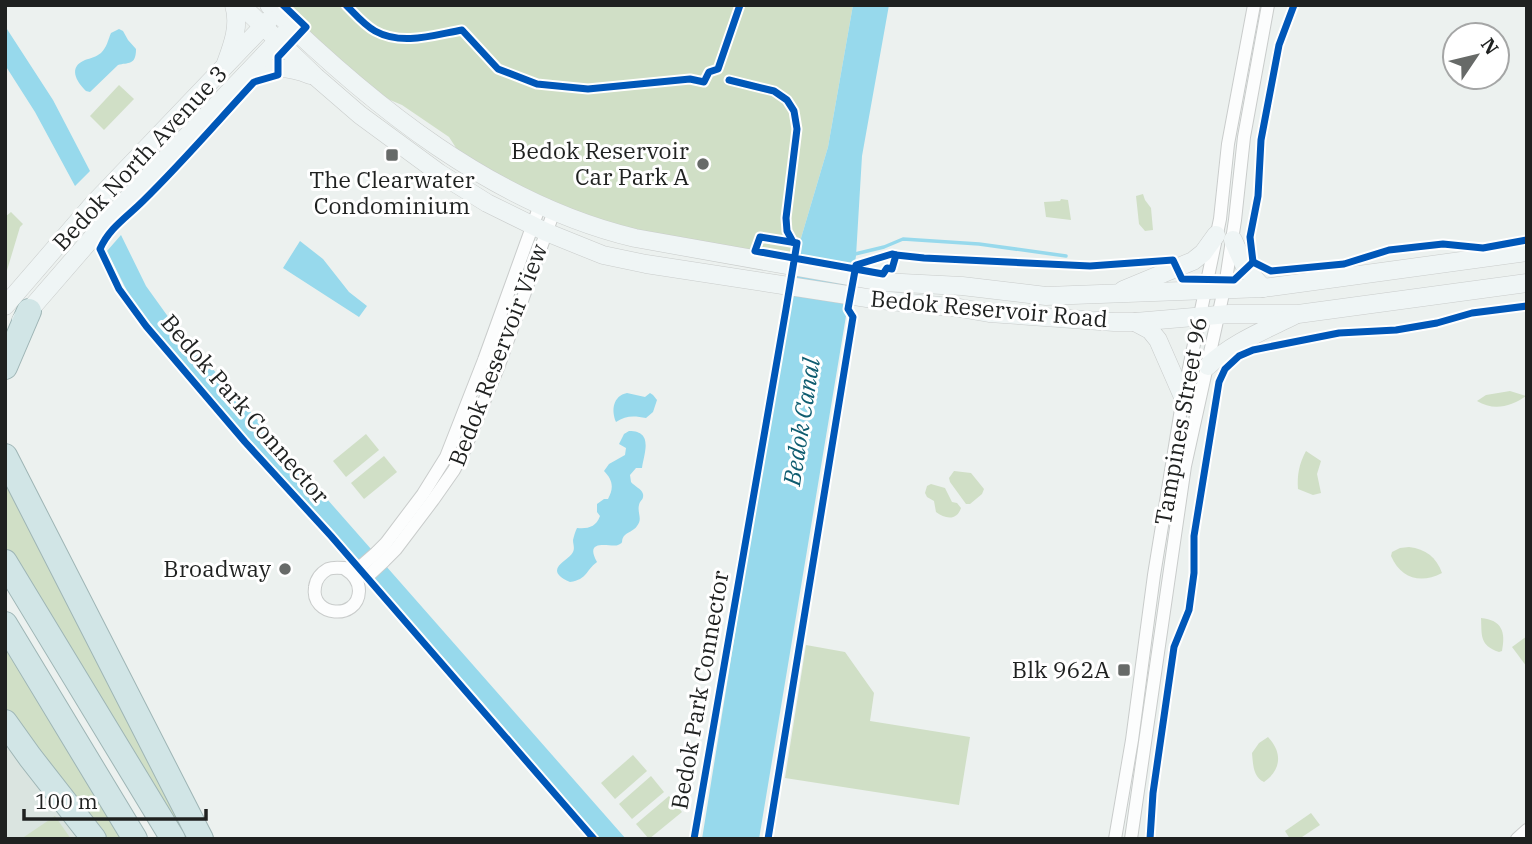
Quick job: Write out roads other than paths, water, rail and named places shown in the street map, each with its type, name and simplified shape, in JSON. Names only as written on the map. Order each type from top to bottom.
[{"type":"highway","points":[[5,367],[17,308]]},
{"type":"highway","points":[[5,456],[201,839]]},
{"type":"highway","points":[[5,562],[173,839]]},
{"type":"highway","points":[[5,624],[135,839]]},
{"type":"highway","points":[[5,722],[94,839]]},
{"type":"main road","points":[[224,69],[234,40],[234,5]]},
{"type":"main road","name":"Bedok Reservoir Road","points":[[241,5],[360,115],[439,173],[487,203],[539,229],[603,255],[646,264],[762,282],[881,291],[962,286],[1046,296],[1263,288],[1527,252]]},
{"type":"main road","name":"Bedok North Avenue 3","points":[[5,339],[17,308],[94,203],[263,27],[273,9]]},
{"type":"main road","name":"Bedok Reservoir Road","points":[[273,9],[342,73],[415,130],[497,183],[547,208],[601,230],[624,236],[765,260],[881,291],[1001,314],[1114,322],[1229,314],[1298,314],[1527,284]]},
{"type":"main road","name":"Bedok North Avenue 3","points":[[17,308],[112,215],[290,26]]},
{"type":"main road","points":[[247,74],[278,67],[295,69],[316,77]]},
{"type":"main road","points":[[1114,293],[1193,261],[1224,238],[1263,288]]},
{"type":"main road","points":[[1208,366],[1232,347],[1298,314]]},
{"type":"main road","points":[[1135,322],[1150,330],[1158,340],[1183,397]]},
{"type":"street","name":"Tampines Street 96","points":[[1131,839],[1185,466],[1224,290],[1224,238],[1220,219],[1228,144],[1254,5]]},
{"type":"street","name":"Tampines Street 96","points":[[1115,839],[1183,397],[1205,291],[1224,238],[1268,5]]},
{"type":"street","name":"Bedok Reservoir View","points":[[364,571],[329,569],[318,577],[314,590],[318,602],[328,611],[342,612],[353,606],[364,571],[380,558],[386,543],[446,457],[547,208]]},
{"type":"street","points":[[345,569],[356,578],[359,593]]},
{"type":"street","points":[[1517,839],[1527,830]]},
{"type":"water","name":"Bedok Canal","points":[[853,5],[889,5],[862,156],[856,256],[759,839],[702,839],[796,255],[828,147]]},
{"type":"water","points":[[5,26],[53,100],[90,171],[75,186],[35,112],[5,65]]},
{"type":"water","points":[[119,29],[136,49],[135,58],[131,62],[118,65],[90,92],[86,91],[75,74],[77,66],[101,53],[111,33]]},
{"type":"water","points":[[121,235],[146,286],[174,325],[626,839],[596,839],[159,338],[131,299],[107,251]]},
{"type":"water","points":[[300,241],[323,259],[349,292],[367,306],[359,317],[283,268]]},
{"type":"water","points":[[627,393],[645,397],[650,393],[653,395],[657,400],[653,412],[646,418],[623,418],[616,422],[614,404],[619,397]]},
{"type":"water","points":[[629,431],[642,435],[646,444],[642,468],[636,468],[630,475],[631,482],[643,494],[639,505],[639,523],[624,536],[620,544],[596,546],[594,554],[597,562],[583,577],[570,582],[558,573],[557,569],[573,552],[577,528],[591,526],[598,520],[600,516],[597,504],[608,499],[612,488],[604,471],[609,464],[625,455],[626,448],[619,444],[624,434]]},
{"type":"waterway","points":[[855,254],[903,239],[979,244],[1066,256]]},
{"type":"place","name":"The Clearwater Condominium","points":[[392,155]]},
{"type":"place","name":"Bedok Reservoir Car Park A","points":[[703,164]]},
{"type":"place","name":"Broadway","points":[[285,569]]},
{"type":"place","name":"Blk 962A","points":[[1124,670]]}]
